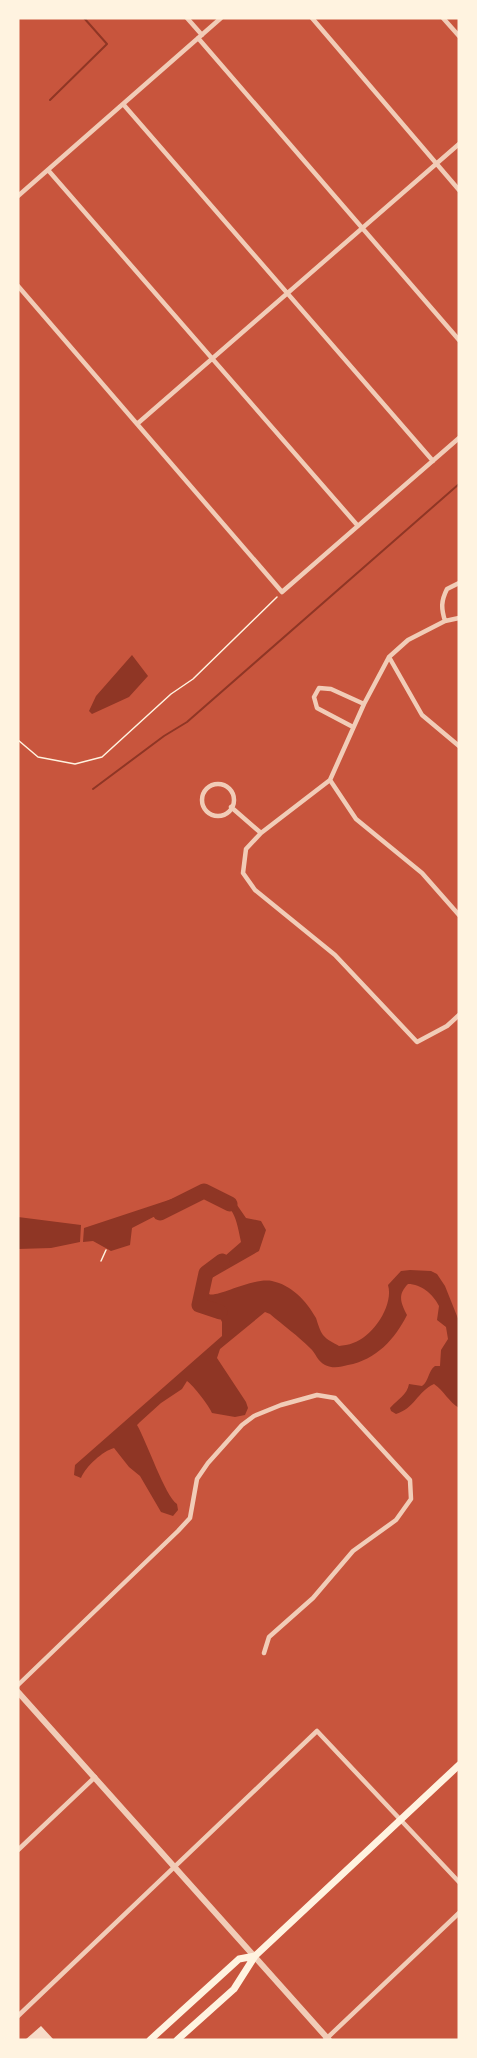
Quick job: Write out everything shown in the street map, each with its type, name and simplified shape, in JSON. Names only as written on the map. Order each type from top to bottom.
[{"type":"main road","points":[[177,2040],[234,1989],[255,1956],[459,1765]]},
{"type":"main road","points":[[150,2040],[239,1959],[255,1956]]},
{"type":"street","points":[[187,18],[200,37],[459,340]]},
{"type":"street","points":[[18,196],[221,18]]},
{"type":"street","points":[[312,18],[459,190]]},
{"type":"street","points":[[443,18],[459,36]]},
{"type":"street","points":[[123,104],[433,461]]},
{"type":"street","points":[[137,424],[459,144]]},
{"type":"street","points":[[48,170],[358,526]]},
{"type":"street","points":[[18,286],[282,592],[459,438]]},
{"type":"street","points":[[445,621],[441,599],[447,589],[459,583]]},
{"type":"street","points":[[417,1042],[335,955],[255,890],[243,873],[246,849],[261,832],[330,780],[364,704],[389,657],[408,640],[445,621],[459,618]]},
{"type":"street","points":[[389,657],[422,715],[459,747]]},
{"type":"street","points":[[353,727],[317,708],[314,697],[319,688],[331,689],[364,704]]},
{"type":"street","points":[[330,780],[356,819],[422,873],[459,915]]},
{"type":"street","points":[[213,784],[223,785],[233,797],[231,807],[219,815],[210,813],[202,801],[204,791],[213,784]]},
{"type":"street","points":[[231,807],[261,832]]},
{"type":"street","points":[[417,1042],[447,1026],[459,1015]]},
{"type":"street","points":[[416,1048],[417,1042]]},
{"type":"street","points":[[18,1685],[190,1518],[197,1479],[242,1425],[254,1416],[281,1405],[317,1395],[335,1398],[410,1480],[411,1499],[396,1520],[353,1551],[313,1598],[269,1637],[264,1653]]},
{"type":"street","points":[[18,1692],[327,2039],[459,1913]]},
{"type":"street","points":[[18,2016],[317,1731],[459,1882]]},
{"type":"street","points":[[18,1850],[95,1777]]},
{"type":"path","points":[[18,740],[38,757],[75,764],[102,757],[171,694],[193,680],[282,592]]},
{"type":"path","points":[[101,1261],[106,1250]]},
{"type":"shaded area","points":[[132,655],[148,676],[129,697],[92,714],[89,711],[96,696]]},
{"type":"shaded area","points":[[205,1188],[237,1205],[246,1218],[261,1221],[266,1230],[259,1251],[203,1283],[206,1292],[220,1293],[255,1282],[279,1283],[303,1299],[316,1318],[323,1335],[339,1346],[360,1340],[374,1327],[388,1302],[388,1285],[401,1271],[431,1271],[437,1274],[445,1286],[459,1321],[459,1408],[434,1384],[428,1387],[408,1408],[396,1414],[391,1411],[390,1408],[404,1394],[409,1384],[422,1386],[433,1368],[440,1366],[441,1350],[448,1339],[446,1327],[437,1320],[439,1306],[422,1288],[408,1284],[401,1295],[407,1315],[397,1332],[384,1347],[367,1358],[340,1367],[325,1365],[301,1339],[265,1312],[220,1349],[217,1358],[246,1402],[248,1408],[245,1415],[235,1417],[212,1413],[187,1381],[182,1389],[161,1403],[140,1422],[137,1425],[167,1491],[177,1504],[178,1510],[173,1516],[161,1512],[140,1476],[129,1467],[114,1448],[95,1460],[81,1478],[74,1475],[75,1465],[222,1336],[222,1322],[218,1314],[208,1311],[196,1300],[200,1284],[210,1269],[241,1242],[237,1223],[231,1210],[204,1191],[132,1228],[130,1245],[111,1251],[93,1241],[83,1242],[84,1228]]},
{"type":"shaded area","points":[[18,1217],[81,1225],[80,1242],[51,1248],[18,1249]]},
{"type":"building","points":[[41,2026],[54,2040],[25,2040]]},
{"type":"waterway","points":[[50,100],[107,44],[84,18]]},
{"type":"waterway","points":[[93,789],[164,736],[187,722],[459,484]]},
{"type":"waterway","points":[[160,1213],[204,1191],[230,1204]]},
{"type":"waterway","points":[[220,1312],[199,1305],[206,1273],[222,1261]]}]
